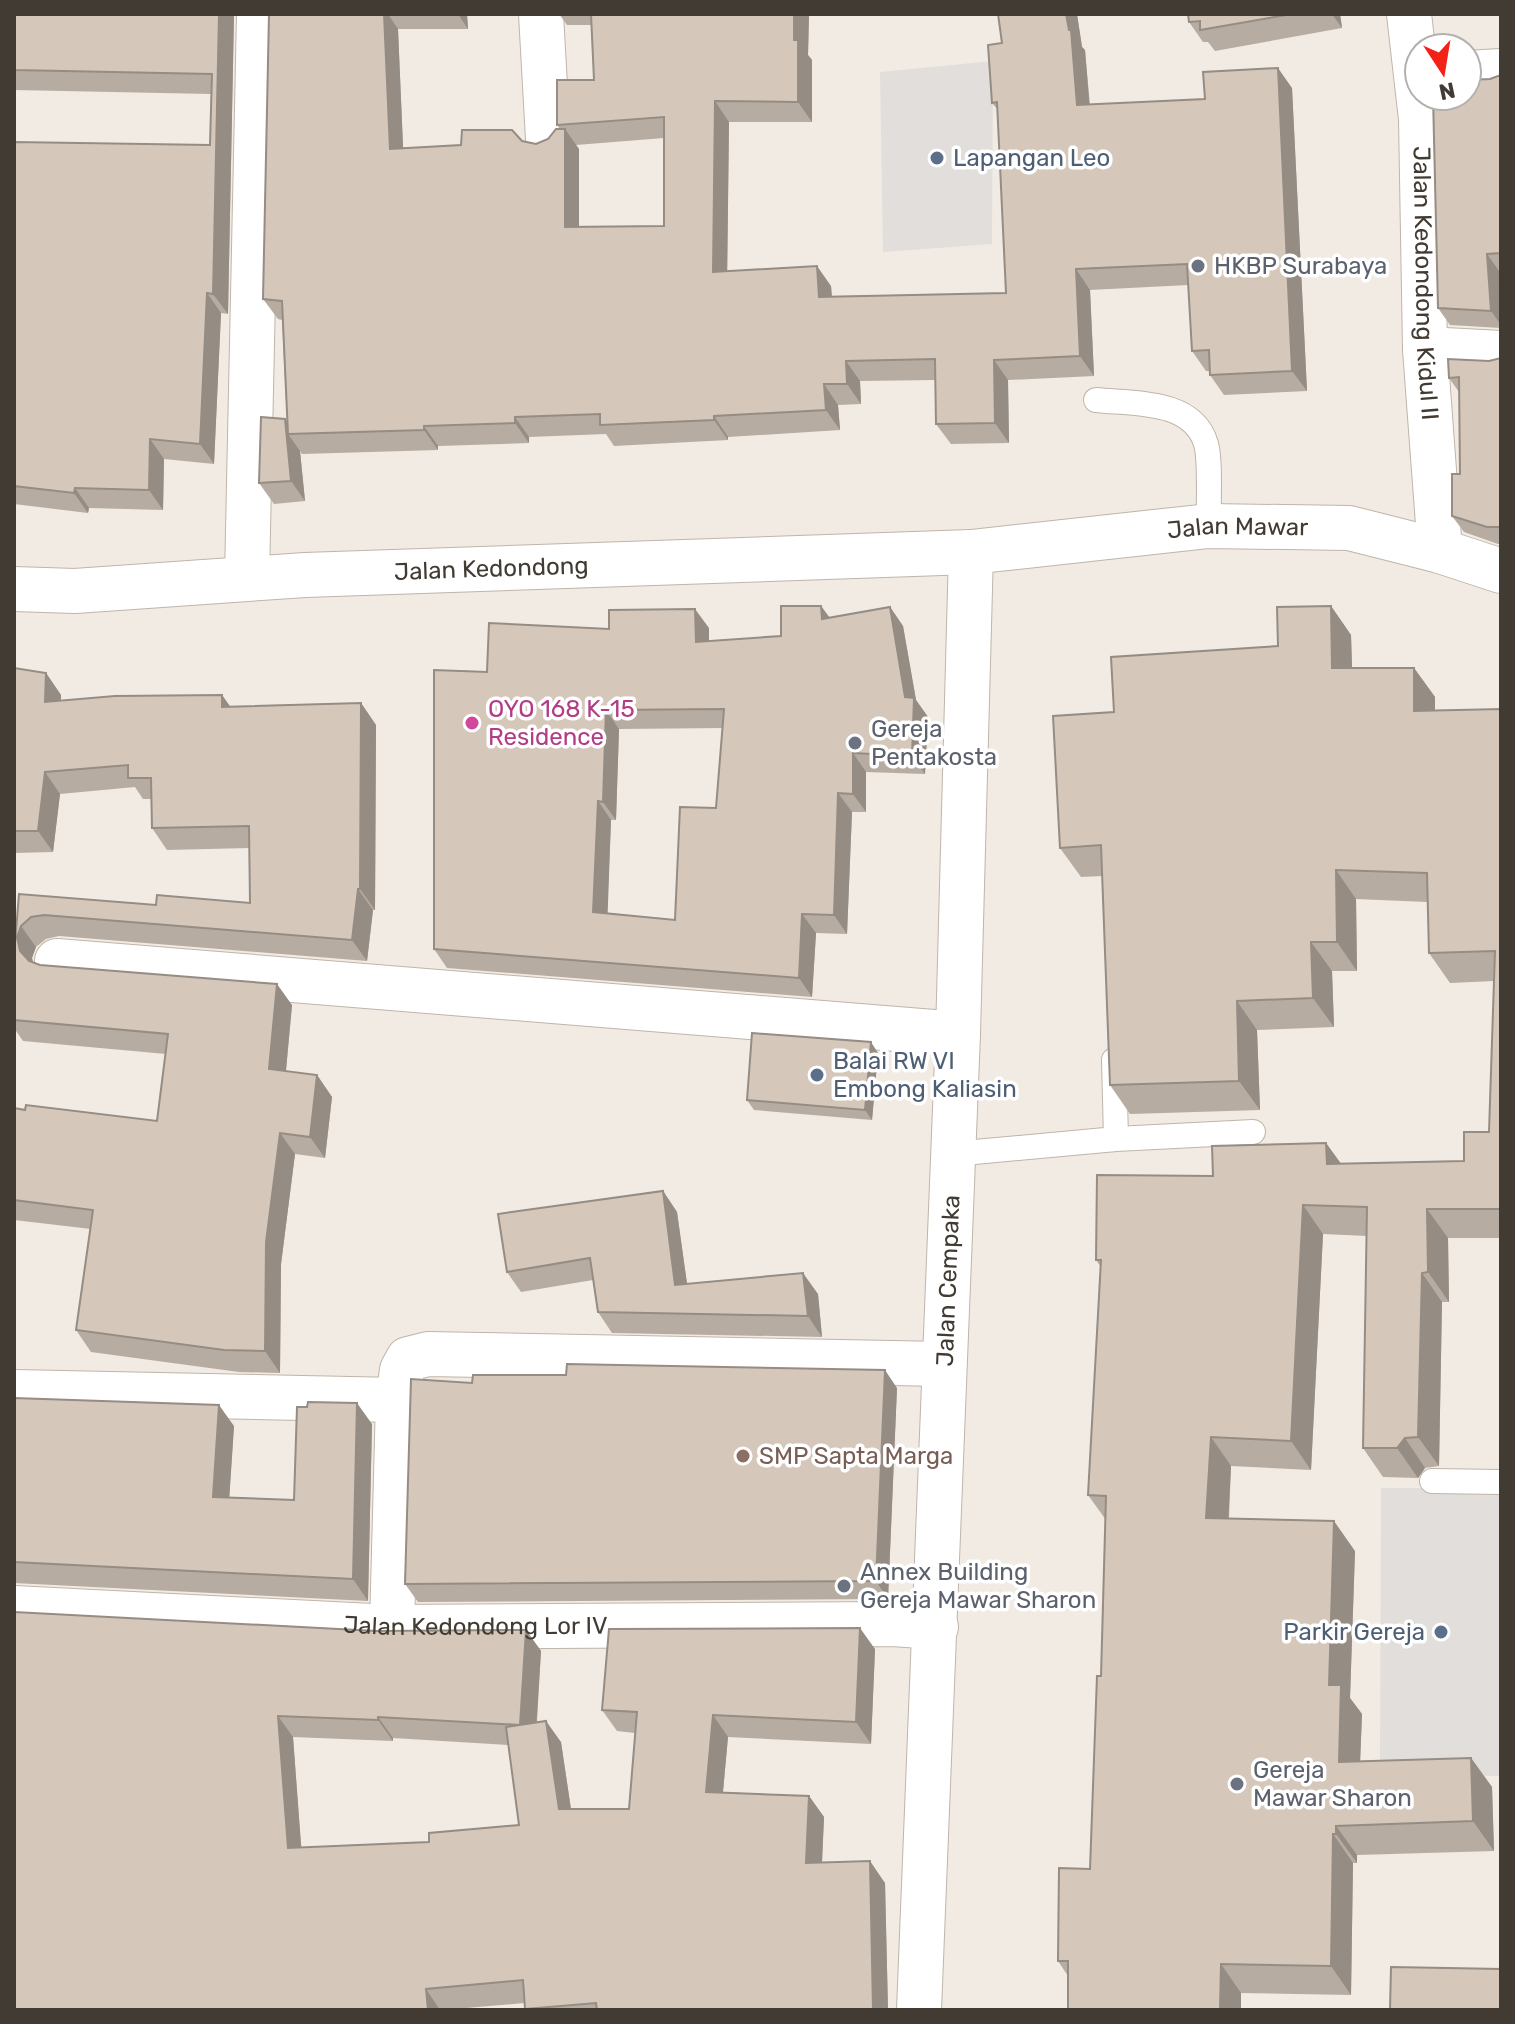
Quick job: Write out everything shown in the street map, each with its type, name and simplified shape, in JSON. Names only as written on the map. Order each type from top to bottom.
[{"type":"street","points":[[247,578],[259,14]]},
{"type":"street","points":[[541,14],[548,139]]},
{"type":"street","name":"Jalan Kedondong Kidul II","points":[[1421,112],[1425,349],[1440,551]]},
{"type":"street","points":[[1425,349],[1501,353]]},
{"type":"street","name":"Jalan Mawar","points":[[971,552],[1209,526],[1349,528],[1440,551],[1501,571]]},
{"type":"street","name":"Jalan Kedondong","points":[[14,589],[75,591],[247,578],[971,552]]},
{"type":"street","name":"Jalan Cempaka","points":[[919,2010],[958,1034],[971,552]]},
{"type":"street","points":[[57,961],[958,1034]]},
{"type":"street","points":[[392,1627],[398,1400],[402,1370],[408,1359],[428,1354],[944,1364]]},
{"type":"street","points":[[14,1392],[398,1400]]},
{"type":"street","name":"Jalan Kedondong Lor IV","points":[[14,1608],[392,1627],[877,1624],[936,1627]]},
{"type":"lane","points":[[1096,400],[1170,408],[1189,417],[1206,443],[1209,526]]},
{"type":"lane","points":[[1113,1032],[1116,1139]]},
{"type":"lane","points":[[953,1154],[1116,1139],[1253,1132]]},
{"type":"lane","points":[[1432,1481],[1501,1482]]},
{"type":"shaded area","name":"Lapangan Leo","points":[[993,61],[992,244],[883,252],[880,72]]},
{"type":"shaded area","name":"Parkir Gereja","points":[[1381,1488],[1501,1488],[1501,1776],[1380,1776]]},
{"type":"building","points":[[14,14],[219,14],[213,294],[207,293],[200,444],[150,439],[149,490],[75,488],[74,493],[14,486],[14,142],[210,145],[212,74],[14,70]]},
{"type":"building","points":[[269,14],[384,14],[390,149],[461,145],[462,130],[512,130],[522,141],[536,144],[548,139],[556,129],[565,129],[565,227],[664,226],[664,117],[557,125],[557,80],[594,80],[591,14],[794,14],[794,40],[798,40],[798,102],[715,101],[713,272],[817,266],[819,297],[1006,293],[997,102],[992,103],[988,45],[1002,43],[998,14],[1066,14],[1071,30],[1077,105],[1205,99],[1203,72],[1278,68],[1292,371],[1210,375],[1209,350],[1192,351],[1187,264],[1076,269],[1080,356],[994,360],[995,423],[936,424],[935,359],[846,361],[847,384],[824,384],[826,410],[714,416],[714,420],[600,425],[600,414],[515,417],[515,423],[424,426],[424,430],[288,434],[282,301],[263,299]]},
{"type":"building","points":[[1188,14],[1292,14],[1200,30],[1200,21],[1189,22]]},
{"type":"building","points":[[1501,75],[1501,253],[1487,254],[1491,311],[1438,308],[1433,112],[1483,112],[1483,79]]},
{"type":"building","points":[[1501,358],[1501,527],[1487,527],[1452,516],[1452,474],[1460,474],[1459,377],[1449,378],[1448,359],[1489,361]]},
{"type":"building","points":[[261,417],[285,419],[291,481],[259,483]]},
{"type":"building","points":[[781,606],[821,606],[822,619],[890,607],[905,697],[914,698],[912,756],[853,753],[853,794],[838,793],[834,915],[802,914],[799,978],[434,949],[434,670],[487,672],[489,623],[609,629],[609,610],[695,609],[696,642],[781,636]],"holes":[[[724,709],[716,808],[680,807],[675,920],[593,912],[598,801],[603,802],[606,710]]]},
{"type":"building","points":[[1331,606],[1332,668],[1414,668],[1414,711],[1501,709],[1501,1209],[1427,1209],[1428,1272],[1422,1273],[1418,1437],[1405,1438],[1397,1448],[1363,1448],[1367,1207],[1303,1205],[1291,1441],[1211,1437],[1206,1518],[1334,1521],[1329,1685],[1341,1685],[1339,1762],[1471,1758],[1473,1821],[1336,1826],[1336,1834],[1333,1834],[1331,1966],[1221,1964],[1220,2010],[1068,2010],[1068,1961],[1058,1961],[1059,1868],[1090,1869],[1097,1676],[1101,1676],[1106,1496],[1088,1495],[1101,1260],[1096,1260],[1097,1175],[1213,1176],[1212,1146],[1326,1143],[1327,1164],[1464,1161],[1464,1132],[1489,1132],[1495,951],[1429,953],[1427,873],[1336,870],[1337,942],[1311,942],[1313,998],[1237,1001],[1239,1081],[1110,1085],[1101,845],[1060,848],[1053,716],[1114,712],[1111,657],[1278,646],[1277,607]]},
{"type":"building","points":[[14,668],[46,673],[45,702],[115,696],[222,695],[222,707],[361,703],[360,889],[352,940],[44,915],[31,917],[21,926],[17,937],[20,951],[29,961],[40,965],[277,984],[269,1069],[317,1075],[310,1137],[280,1133],[266,1242],[265,1351],[224,1350],[76,1330],[93,1210],[14,1200],[14,1108],[25,1110],[26,1105],[157,1121],[168,1034],[14,1020],[14,955],[19,894],[156,905],[157,895],[250,903],[249,826],[152,828],[151,778],[128,778],[128,765],[45,772],[38,831],[14,831]]},
{"type":"building","name":"Balai RW VI Embong Kaliasin","points":[[752,1033],[871,1042],[865,1110],[747,1100]]},
{"type":"building","points":[[663,1191],[675,1285],[803,1273],[808,1316],[598,1312],[590,1258],[507,1272],[498,1214]]},
{"type":"building","points":[[567,1364],[885,1370],[876,1581],[405,1584],[411,1379],[472,1383],[473,1375],[566,1375]]},
{"type":"building","points":[[14,1398],[219,1405],[213,1497],[294,1500],[297,1407],[307,1407],[308,1402],[357,1403],[353,1579],[14,1562]]},
{"type":"building","points":[[14,1612],[376,1631],[526,1630],[520,1725],[546,1721],[559,1809],[629,1809],[637,1712],[602,1710],[609,1629],[860,1628],[856,1722],[713,1715],[706,1792],[809,1796],[806,1863],[870,1861],[873,2010],[597,2010],[596,2003],[525,2009],[523,1980],[426,1989],[428,2010],[14,2010]],"holes":[[[278,1716],[378,1720],[378,1717],[520,1725],[506,1727],[519,1825],[429,1833],[429,1842],[288,1848]]]},
{"type":"building","points":[[1391,1967],[1501,1969],[1501,2010],[1390,2010]]},
{"type":"place","name":"Lapangan Leo","points":[[937,158]]},
{"type":"place","name":"HKBP Surabaya","points":[[1198,266]]},
{"type":"place","name":"OYO 168 K-15 Residence","points":[[472,723]]},
{"type":"place","name":"Gereja Pentakosta","points":[[855,743]]},
{"type":"place","name":"Balai RW VI Embong Kaliasin","points":[[817,1075]]},
{"type":"place","name":"SMP Sapta Marga","points":[[743,1456]]},
{"type":"place","name":"Annex Building Gereja Mawar Sharon","points":[[844,1586]]},
{"type":"place","name":"Parkir Gereja","points":[[1441,1632]]},
{"type":"place","name":"Gereja Mawar Sharon","points":[[1237,1784]]}]
